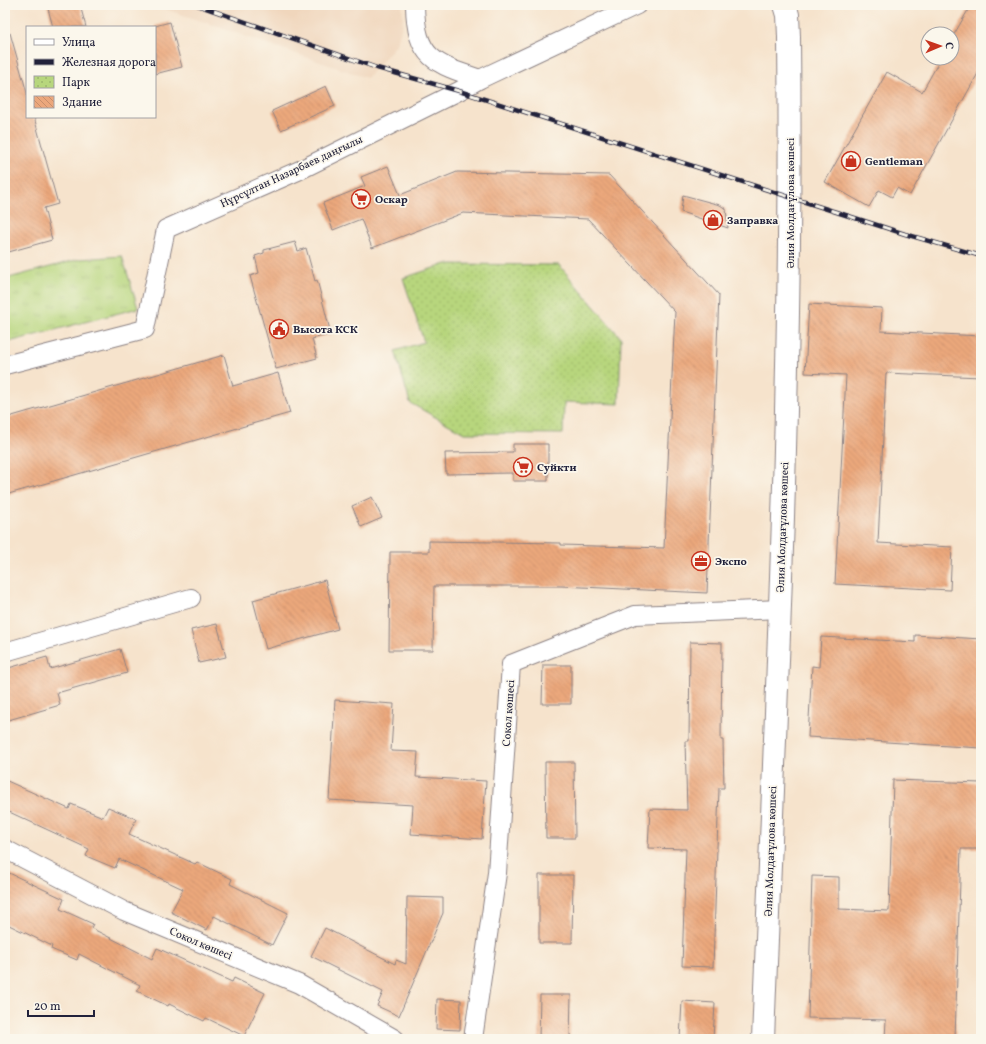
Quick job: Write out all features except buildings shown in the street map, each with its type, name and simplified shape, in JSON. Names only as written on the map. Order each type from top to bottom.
[{"type":"main road","name":"Әлия Молдағұлова көшесі","points":[[763,1039],[780,609],[790,219],[787,8]]},
{"type":"street","points":[[415,5],[415,27],[425,51],[444,67],[480,79]]},
{"type":"street","name":"Нұрсұлтан Назарбаев даңғылы","points":[[5,365],[145,328],[166,229],[300,170],[459,91],[480,79],[638,5]]},
{"type":"street","points":[[5,652],[191,598]]},
{"type":"street","name":"Сокол көшесі","points":[[473,1039],[497,873],[511,664],[635,615],[780,609]]},
{"type":"street","name":"Сокол көшесі","points":[[5,849],[124,911],[299,984],[395,1039]]},
{"type":"shaded area","points":[[154,5],[402,5],[403,23],[396,45],[367,78]]},
{"type":"green space","points":[[122,256],[138,308],[5,343],[5,279],[80,259]]},
{"type":"green space","points":[[446,264],[559,265],[621,338],[619,404],[564,402],[563,434],[464,433],[410,403],[395,351],[424,342],[403,278]]},
{"type":"railway","points":[[197,5],[377,68],[459,91],[905,234],[981,256]]},
{"type":"place","name":"Gentleman","points":[[851,161]]},
{"type":"place","name":"Оскар","points":[[361,199]]},
{"type":"place","name":"Заправка","points":[[713,220]]},
{"type":"place","name":"Высота КСК","points":[[279,329]]},
{"type":"place","name":"Суйкти","points":[[523,467]]},
{"type":"place","name":"Экспо","points":[[701,561]]}]
